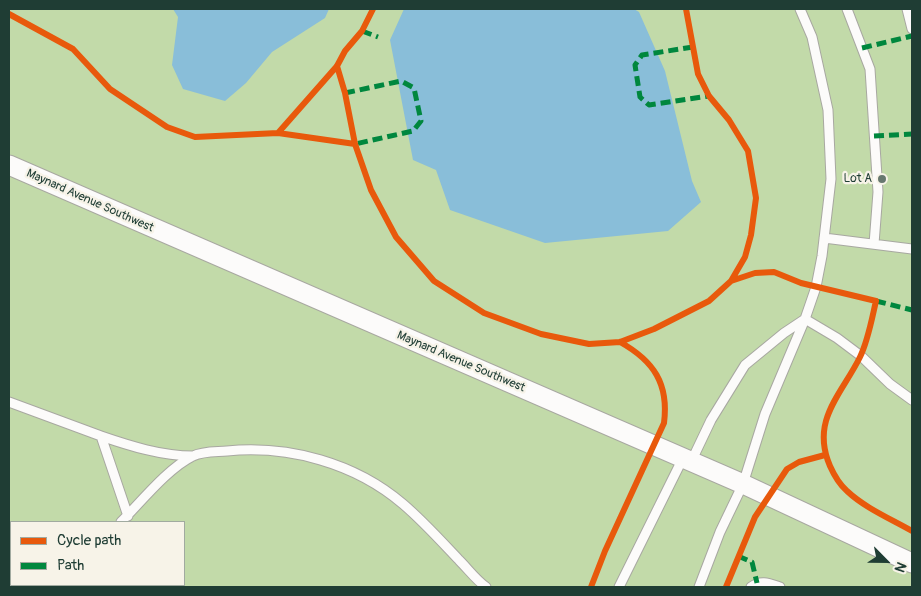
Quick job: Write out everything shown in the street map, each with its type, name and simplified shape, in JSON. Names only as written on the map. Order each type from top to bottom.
[{"type":"street","name":"Maynard Avenue Southwest","points":[[9,165],[743,484],[912,563]]},
{"type":"lane","points":[[699,587],[720,532],[743,484],[765,414],[805,319],[816,287],[831,179],[828,110],[812,37],[800,9]]},
{"type":"lane","points":[[847,9],[870,69],[878,192],[874,244]]},
{"type":"lane","points":[[907,9],[912,29]]},
{"type":"lane","points":[[824,238],[912,249]]},
{"type":"lane","points":[[619,587],[687,460],[745,365],[784,332],[805,319]]},
{"type":"lane","points":[[805,319],[837,338],[861,356],[890,384],[912,400]]},
{"type":"lane","points":[[9,402],[100,436],[145,450],[183,456],[248,449],[292,452],[335,464],[376,484],[402,503],[486,587]]},
{"type":"lane","points":[[100,436],[124,519],[169,474],[193,456]]},
{"type":"lane","points":[[751,587],[757,583],[764,582],[780,587]]},
{"type":"green space","points":[[9,9],[912,9],[912,587],[9,587]]},
{"type":"water","points":[[173,9],[329,9],[325,18],[272,52],[246,83],[225,101],[183,89],[172,65],[178,17]]},
{"type":"water","points":[[404,9],[634,9],[639,12],[665,71],[692,181],[701,202],[668,231],[545,243],[450,210],[436,170],[413,160],[390,40]]},
{"type":"marked path","points":[[362,31],[378,37]]},
{"type":"marked path","points":[[862,48],[912,36]]},
{"type":"marked path","points":[[693,47],[642,55],[635,65],[640,97],[649,105],[709,96]]},
{"type":"marked path","points":[[345,93],[401,81],[414,88],[421,121],[413,131],[355,144]]},
{"type":"marked path","points":[[874,136],[912,134]]},
{"type":"marked path","points":[[876,301],[912,310]]},
{"type":"marked path","points":[[738,556],[752,562],[757,583]]},
{"type":"cycle path","points":[[278,133],[337,66],[345,51],[362,31],[373,9]]},
{"type":"cycle path","points":[[337,66],[345,93],[355,144],[371,190],[396,237],[434,281],[484,313],[541,334],[589,344],[620,342],[654,329],[709,301],[731,281],[745,257],[751,235],[756,198],[748,151],[729,120],[709,96],[698,74],[686,9]]},
{"type":"cycle path","points":[[9,14],[73,49],[110,89],[167,127],[195,137],[278,133],[355,144]]},
{"type":"cycle path","points":[[731,281],[755,273],[774,272],[801,283],[876,301],[863,351],[837,396],[826,421],[824,435],[825,450],[833,473],[847,491],[870,508],[912,531]]},
{"type":"cycle path","points":[[591,587],[605,551],[664,423],[664,397],[657,375],[642,357],[620,342]]},
{"type":"cycle path","points":[[726,587],[755,517],[787,469],[799,462],[825,455]]},
{"type":"place","name":"Lot A","points":[[882,179]]}]
